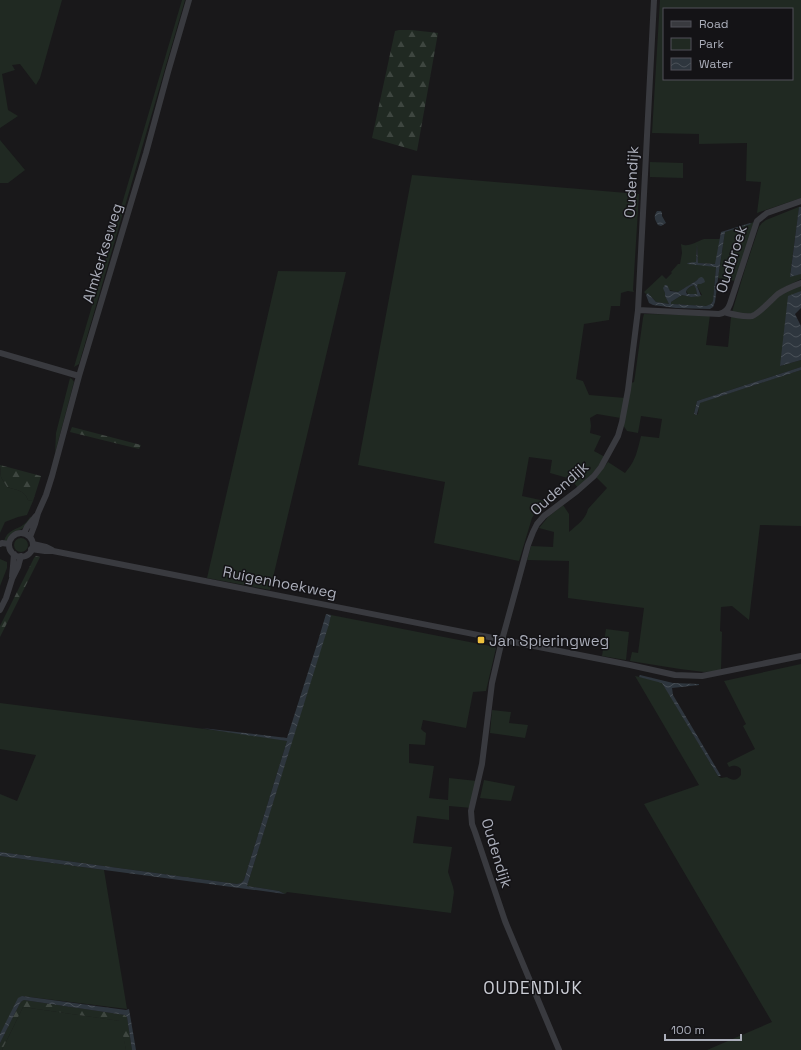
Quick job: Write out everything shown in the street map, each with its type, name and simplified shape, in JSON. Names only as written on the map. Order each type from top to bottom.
[{"type":"street","name":"Almkerkseweg","points":[[27,535],[27,527],[38,514],[52,476],[79,376],[146,153],[189,0]]},
{"type":"street","name":"Oudendijk","points":[[559,1050],[505,921],[472,824],[472,811],[482,764],[492,683],[502,640],[528,545],[533,532],[537,524],[544,516],[577,492],[594,476],[608,456],[618,436],[622,422],[628,390],[638,310],[654,0]]},
{"type":"street","name":"Oudbroek","points":[[638,310],[719,314],[724,312],[729,307],[755,225],[759,219],[767,213],[801,201]]},
{"type":"street","points":[[724,312],[751,316],[756,314],[779,294],[790,287],[801,283]]},
{"type":"street","points":[[0,353],[79,376]]},
{"type":"street","points":[[16,534],[27,535],[32,547],[26,555],[21,556],[14,554],[10,550],[9,544],[13,536],[16,534]]},
{"type":"street","points":[[0,544],[9,544]]},
{"type":"street","name":"Ruigenhoekweg","points":[[32,547],[46,547],[53,551],[502,640]]},
{"type":"street","points":[[12,579],[14,554]]},
{"type":"street","points":[[0,610],[6,598],[21,556]]},
{"type":"street","points":[[502,640],[675,675],[702,676],[801,656]]},
{"type":"green space","points":[[0,0],[62,0],[40,78],[36,85],[20,64],[12,65],[15,70],[2,74],[8,110],[18,116],[0,128]]},
{"type":"green space","points":[[182,0],[185,0],[79,364],[74,367]]},
{"type":"green space","points":[[660,0],[801,0],[801,198],[757,213],[761,182],[746,181],[747,143],[699,144],[699,134],[652,133]]},
{"type":"green space","points":[[395,31],[438,33],[417,151],[372,138]]},
{"type":"green space","points":[[0,140],[25,170],[8,183],[0,183]]},
{"type":"green space","points":[[650,162],[683,163],[683,178],[650,177]]},
{"type":"green space","points":[[412,175],[639,194],[634,292],[628,291],[621,293],[620,306],[611,306],[609,320],[584,324],[576,379],[583,381],[589,395],[625,398],[621,418],[597,414],[590,418],[590,433],[601,436],[594,451],[605,457],[593,473],[578,488],[571,479],[550,473],[552,460],[529,457],[522,496],[545,501],[532,518],[519,561],[434,543],[445,482],[358,465]]},
{"type":"green space","points":[[801,206],[799,208],[790,276],[801,274],[801,279],[783,288],[754,313],[732,312],[759,227],[766,220]]},
{"type":"green space","points":[[754,222],[736,281],[718,278],[725,232]]},
{"type":"green space","points":[[704,239],[720,239],[716,264],[698,263],[697,244],[696,262],[688,262],[716,267],[713,301],[710,305],[671,304],[671,302],[682,295],[691,297],[702,295],[697,286],[698,284],[703,283],[698,279],[678,292],[664,290],[669,304],[656,302],[649,294],[644,292],[662,275],[666,279],[678,264],[680,264],[682,253],[681,244],[690,245]]},
{"type":"green space","points":[[278,271],[346,272],[270,590],[207,578]]},
{"type":"green space","points":[[694,285],[697,294],[688,294],[686,291]]},
{"type":"green space","points":[[801,285],[801,291],[799,292],[780,366],[801,360],[801,367],[697,401],[694,414],[698,414],[699,403],[801,370],[801,526],[760,525],[749,620],[732,606],[721,607],[721,671],[704,672],[630,661],[632,652],[638,653],[644,608],[568,598],[569,561],[527,560],[531,546],[553,547],[554,532],[539,528],[548,517],[563,505],[569,514],[569,532],[583,519],[588,509],[607,488],[596,477],[608,462],[625,473],[634,460],[641,436],[659,438],[662,419],[641,416],[638,433],[627,431],[623,425],[631,383],[634,382],[644,314],[710,315],[706,345],[728,347],[731,317],[751,317],[789,289]]},
{"type":"green space","points":[[70,378],[74,382],[55,453],[56,433]]},
{"type":"green space","points":[[72,427],[141,445],[139,449],[70,432]]},
{"type":"green space","points":[[0,465],[41,476],[33,501],[28,500],[22,492],[7,487],[1,477]]},
{"type":"green space","points":[[0,468],[1,477],[7,487],[22,492],[28,500],[33,501],[27,515],[5,522],[0,533]]},
{"type":"green space","points":[[30,517],[26,526],[14,532],[7,541],[4,541],[9,532],[24,524]]},
{"type":"green space","points":[[21,538],[26,540],[28,545],[26,550],[21,552],[16,550],[14,545],[16,540]]},
{"type":"green space","points":[[36,556],[40,557],[0,637],[0,626]]},
{"type":"green space","points":[[0,559],[7,562],[7,568],[0,586]]},
{"type":"green space","points":[[331,615],[496,648],[486,691],[473,692],[466,728],[423,720],[421,729],[426,733],[425,745],[409,744],[409,763],[434,766],[429,798],[448,800],[449,778],[477,781],[472,808],[449,806],[449,820],[417,816],[413,843],[452,847],[448,872],[454,892],[451,913],[287,892],[285,894],[279,891],[247,886]]},
{"type":"green space","points":[[606,629],[629,632],[626,660],[602,656]]},
{"type":"green space","points":[[801,664],[801,1050],[707,1050],[772,1022],[644,804],[699,785],[635,676],[662,682],[718,776],[721,778],[727,777],[734,780],[741,775],[741,769],[735,766],[729,767],[727,763],[755,749],[743,726],[746,724],[724,681]]},
{"type":"green space","points":[[0,703],[252,735],[287,741],[244,880],[237,884],[0,852],[0,794],[17,801],[36,755],[0,749]]},
{"type":"green space","points":[[492,710],[511,712],[509,723],[528,725],[525,738],[490,733]]},
{"type":"green space","points":[[484,780],[515,786],[511,801],[480,798]]},
{"type":"green space","points":[[0,856],[104,870],[127,1009],[22,996],[0,1034]]},
{"type":"green space","points":[[24,1000],[125,1015],[127,1017],[132,1050],[126,1050],[120,1021],[23,1007],[2,1050],[0,1050],[0,1043],[20,1003]]},
{"type":"green space","points":[[23,1007],[121,1021],[126,1050],[2,1050]]},
{"type":"water","points":[[799,207],[801,207],[801,274],[790,277]]},
{"type":"water","points":[[657,211],[661,211],[666,223],[661,226],[656,222],[655,215]]},
{"type":"water","points":[[750,223],[751,224],[725,232],[713,307],[710,309],[676,308],[653,305],[649,303],[646,295],[648,293],[656,302],[669,304],[663,288],[665,285],[667,285],[670,291],[678,292],[702,277],[705,282],[698,284],[697,286],[701,296],[691,297],[682,295],[671,302],[671,304],[706,306],[711,304],[713,301],[716,267],[687,263],[696,262],[697,244],[698,263],[715,264],[721,232]],"holes":[[[694,285],[697,294],[687,294],[686,292]]]},
{"type":"water","points":[[801,291],[801,308],[795,314],[801,326],[801,360],[780,366],[788,296]]},
{"type":"water","points":[[801,367],[801,370],[700,403],[697,415],[694,414],[697,401]]},
{"type":"water","points":[[326,614],[331,615],[329,624],[247,886],[279,891],[285,894],[0,856],[0,852],[237,884],[241,883],[244,880],[287,741],[202,728],[287,738]]},
{"type":"water","points":[[640,675],[673,683],[699,684],[672,688],[673,695],[721,776],[718,776],[662,683],[639,677]]},
{"type":"water","points":[[22,996],[126,1010],[129,1009],[136,1050],[132,1050],[127,1017],[125,1015],[24,1000],[20,1003],[0,1043],[0,1034],[18,998]]},
{"type":"place","name":"Jan Spieringweg","points":[[481,640]]},
{"type":"district","name":"OUDENDIJK","points":[[533,988]]}]
